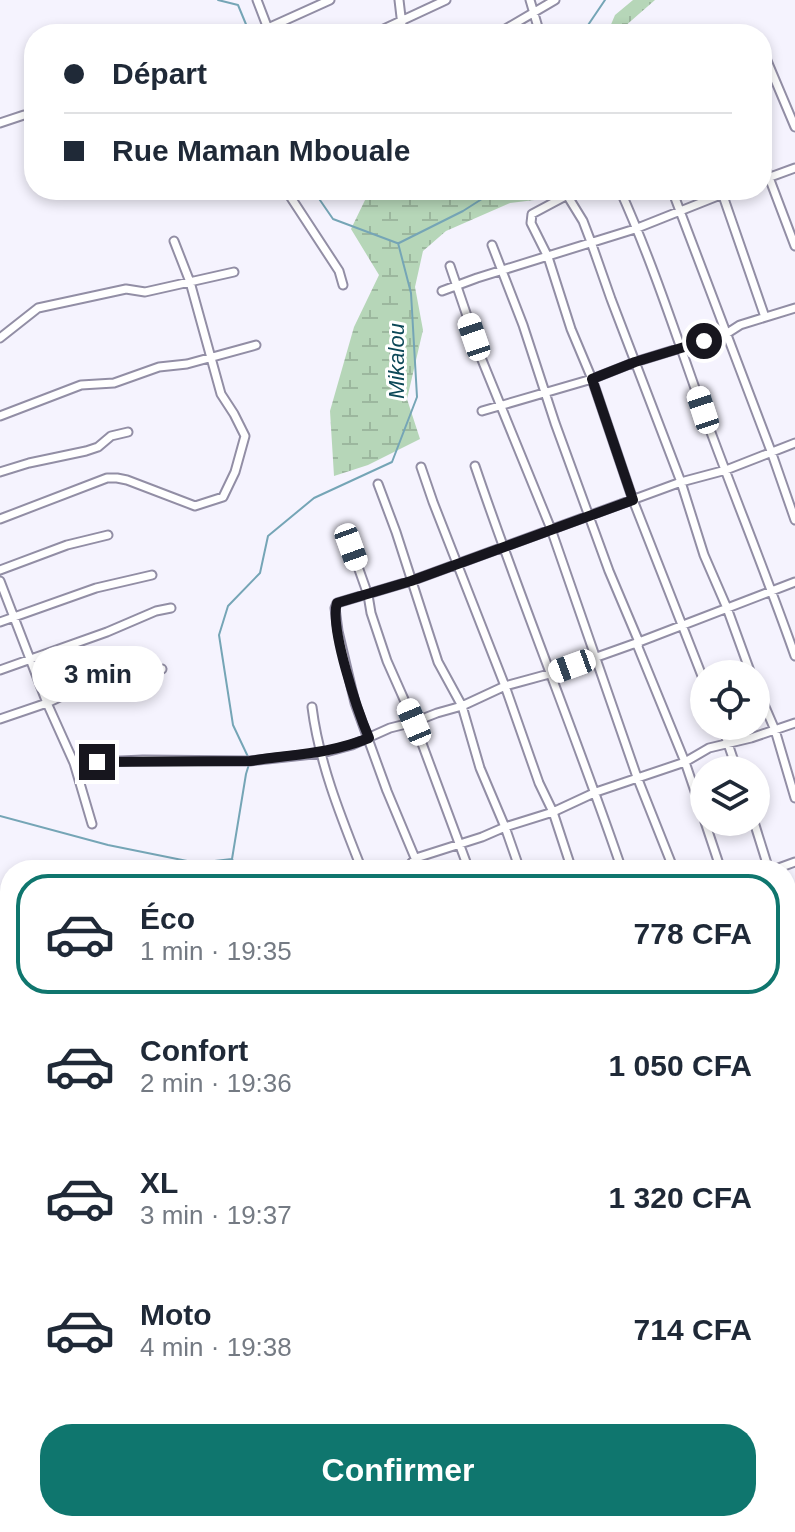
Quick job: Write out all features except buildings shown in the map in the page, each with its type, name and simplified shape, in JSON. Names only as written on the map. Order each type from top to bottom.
[{"type":"street","points":[[257,0],[266,24]]},
{"type":"street","points":[[283,24],[330,0]]},
{"type":"street","points":[[399,0],[401,24]]},
{"type":"street","points":[[394,24],[446,0]]},
{"type":"street","points":[[530,0],[537,24]]},
{"type":"street","points":[[516,24],[555,0]]},
{"type":"street","points":[[772,73],[795,127]]},
{"type":"street","points":[[0,123],[24,115]]},
{"type":"street","points":[[772,177],[795,168]]},
{"type":"street","points":[[772,193],[795,246]]},
{"type":"street","points":[[293,200],[339,271],[343,285]]},
{"type":"street","points":[[558,200],[532,214],[531,223],[548,257],[633,500],[696,660]]},
{"type":"street","points":[[570,200],[583,221],[681,482],[704,555],[746,660]]},
{"type":"street","points":[[624,200],[682,348],[795,656]]},
{"type":"street","points":[[676,200],[795,520]]},
{"type":"street","points":[[442,291],[635,229],[705,200]]},
{"type":"street","points":[[724,200],[765,317]]},
{"type":"street","points":[[0,519],[107,478],[127,480],[195,506],[223,497],[235,472],[245,436],[221,394],[190,282],[174,241]]},
{"type":"street","points":[[492,245],[609,571],[690,776]]},
{"type":"street","points":[[450,266],[474,337],[551,529],[637,777],[670,860]]},
{"type":"street","points":[[0,338],[38,308],[126,289],[145,292],[234,272]]},
{"type":"street","points":[[482,411],[592,379],[795,308]]},
{"type":"street","points":[[0,416],[81,385],[114,383],[159,367],[187,364],[256,345]]},
{"type":"street","points":[[0,472],[86,451],[98,447],[111,436],[128,432]]},
{"type":"street","points":[[795,443],[411,581],[341,601],[335,608],[351,691],[387,791],[416,858],[553,812],[596,792],[685,762],[709,748],[795,723]]},
{"type":"street","points":[[475,466],[619,860]]},
{"type":"street","points":[[421,467],[569,860]]},
{"type":"street","points":[[378,484],[438,662],[462,706],[480,768],[517,860]]},
{"type":"street","points":[[0,570],[67,545],[108,535]]},
{"type":"street","points":[[351,547],[387,661],[414,722],[465,860]]},
{"type":"street","points":[[0,622],[96,588],[152,575]]},
{"type":"street","points":[[0,581],[47,703],[74,763],[92,824]]},
{"type":"street","points":[[74,763],[250,761],[322,753],[462,706],[505,686],[639,642],[795,582]]},
{"type":"street","points":[[0,670],[171,608]]},
{"type":"street","points":[[0,719],[47,703],[111,675],[162,669]]},
{"type":"street","points":[[312,707],[328,780],[358,860]]},
{"type":"street","points":[[770,718],[795,798]]},
{"type":"street","points":[[727,740],[732,756]]},
{"type":"street","points":[[710,836],[718,860]]},
{"type":"street","points":[[759,836],[767,860]]},
{"type":"green space","points":[[633,0],[655,0],[627,24],[611,24],[615,15]]},
{"type":"green space","points":[[365,200],[535,200],[510,203],[446,231],[423,251],[415,287],[423,330],[407,399],[420,439],[368,465],[334,476],[330,411],[354,327],[379,275],[351,229]]},
{"type":"waterway","name":"Mikalou","points":[[218,0],[238,5],[246,24]]},
{"type":"waterway","points":[[589,24],[605,0]]},
{"type":"waterway","name":"Mikalou","points":[[320,200],[333,219],[397,243]]},
{"type":"waterway","points":[[399,243],[480,200]]},
{"type":"waterway","name":"Mikalou","points":[[232,860],[250,761],[233,725],[219,635],[228,606],[260,573],[268,536],[314,498],[392,462],[417,397],[411,293],[398,243]]},
{"type":"waterway","points":[[0,816],[108,845],[182,860]]},
{"type":"waterway","points":[[223,860],[232,859]]},
{"type":"route","points":[[97,762],[284,758],[322,753],[369,738],[348,679],[338,631],[337,603],[411,581],[633,500],[592,379],[704,341]]}]
